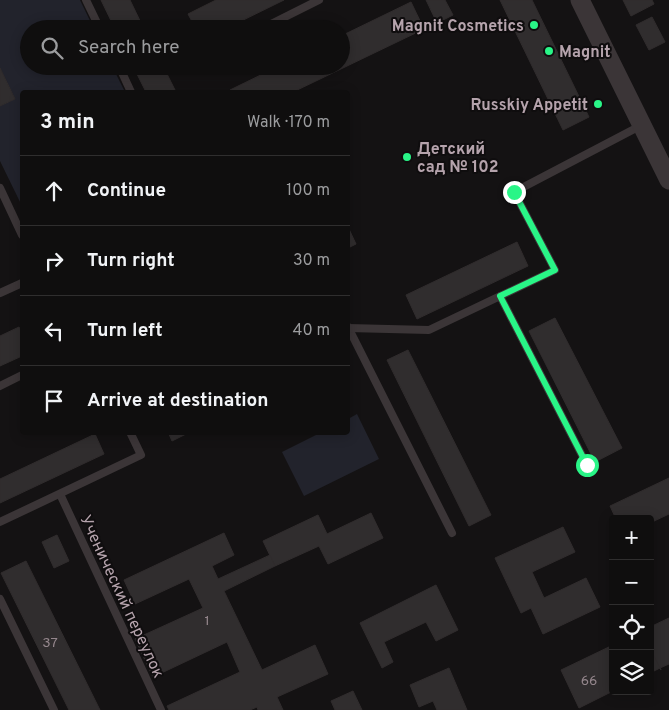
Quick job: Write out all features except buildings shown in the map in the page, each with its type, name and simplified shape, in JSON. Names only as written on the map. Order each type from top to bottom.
[{"type":"street","points":[[580,0],[669,180]]},
{"type":"lane","points":[[86,0],[96,20]]},
{"type":"lane","points":[[279,20],[319,0]]},
{"type":"lane","points":[[122,75],[130,90]]},
{"type":"lane","points":[[350,328],[429,330],[555,270],[514,192],[642,125]]},
{"type":"lane","points":[[0,188],[20,231]]},
{"type":"lane","points":[[0,293],[20,283]]},
{"type":"lane","points":[[500,296],[587,465]]},
{"type":"lane","points":[[350,332],[452,533]]},
{"type":"lane","points":[[0,386],[20,375]]},
{"type":"lane","points":[[0,522],[141,455],[131,435]]},
{"type":"lane","name":"Ученический переулок","points":[[60,494],[161,710]]},
{"type":"lane","points":[[0,599],[54,710]]},
{"type":"shaded area","points":[[0,0],[80,0],[90,20],[20,20],[20,75],[116,75],[124,90],[20,90],[20,202],[0,161],[0,106],[15,99],[0,68]]},
{"type":"shaded area","points":[[357,414],[379,459],[304,496],[282,452],[316,435],[350,435],[350,418]]},
{"type":"place","name":"Magnit Cosmetics","points":[[534,25]]},
{"type":"place","name":"Magnit","points":[[549,51]]},
{"type":"place","name":"Russkiy Appetit","points":[[598,104]]},
{"type":"place","name":"Детский сад № 102","points":[[407,157]]},
{"type":"route","points":[[514,192],[555,270],[500,296],[587,465]]}]
